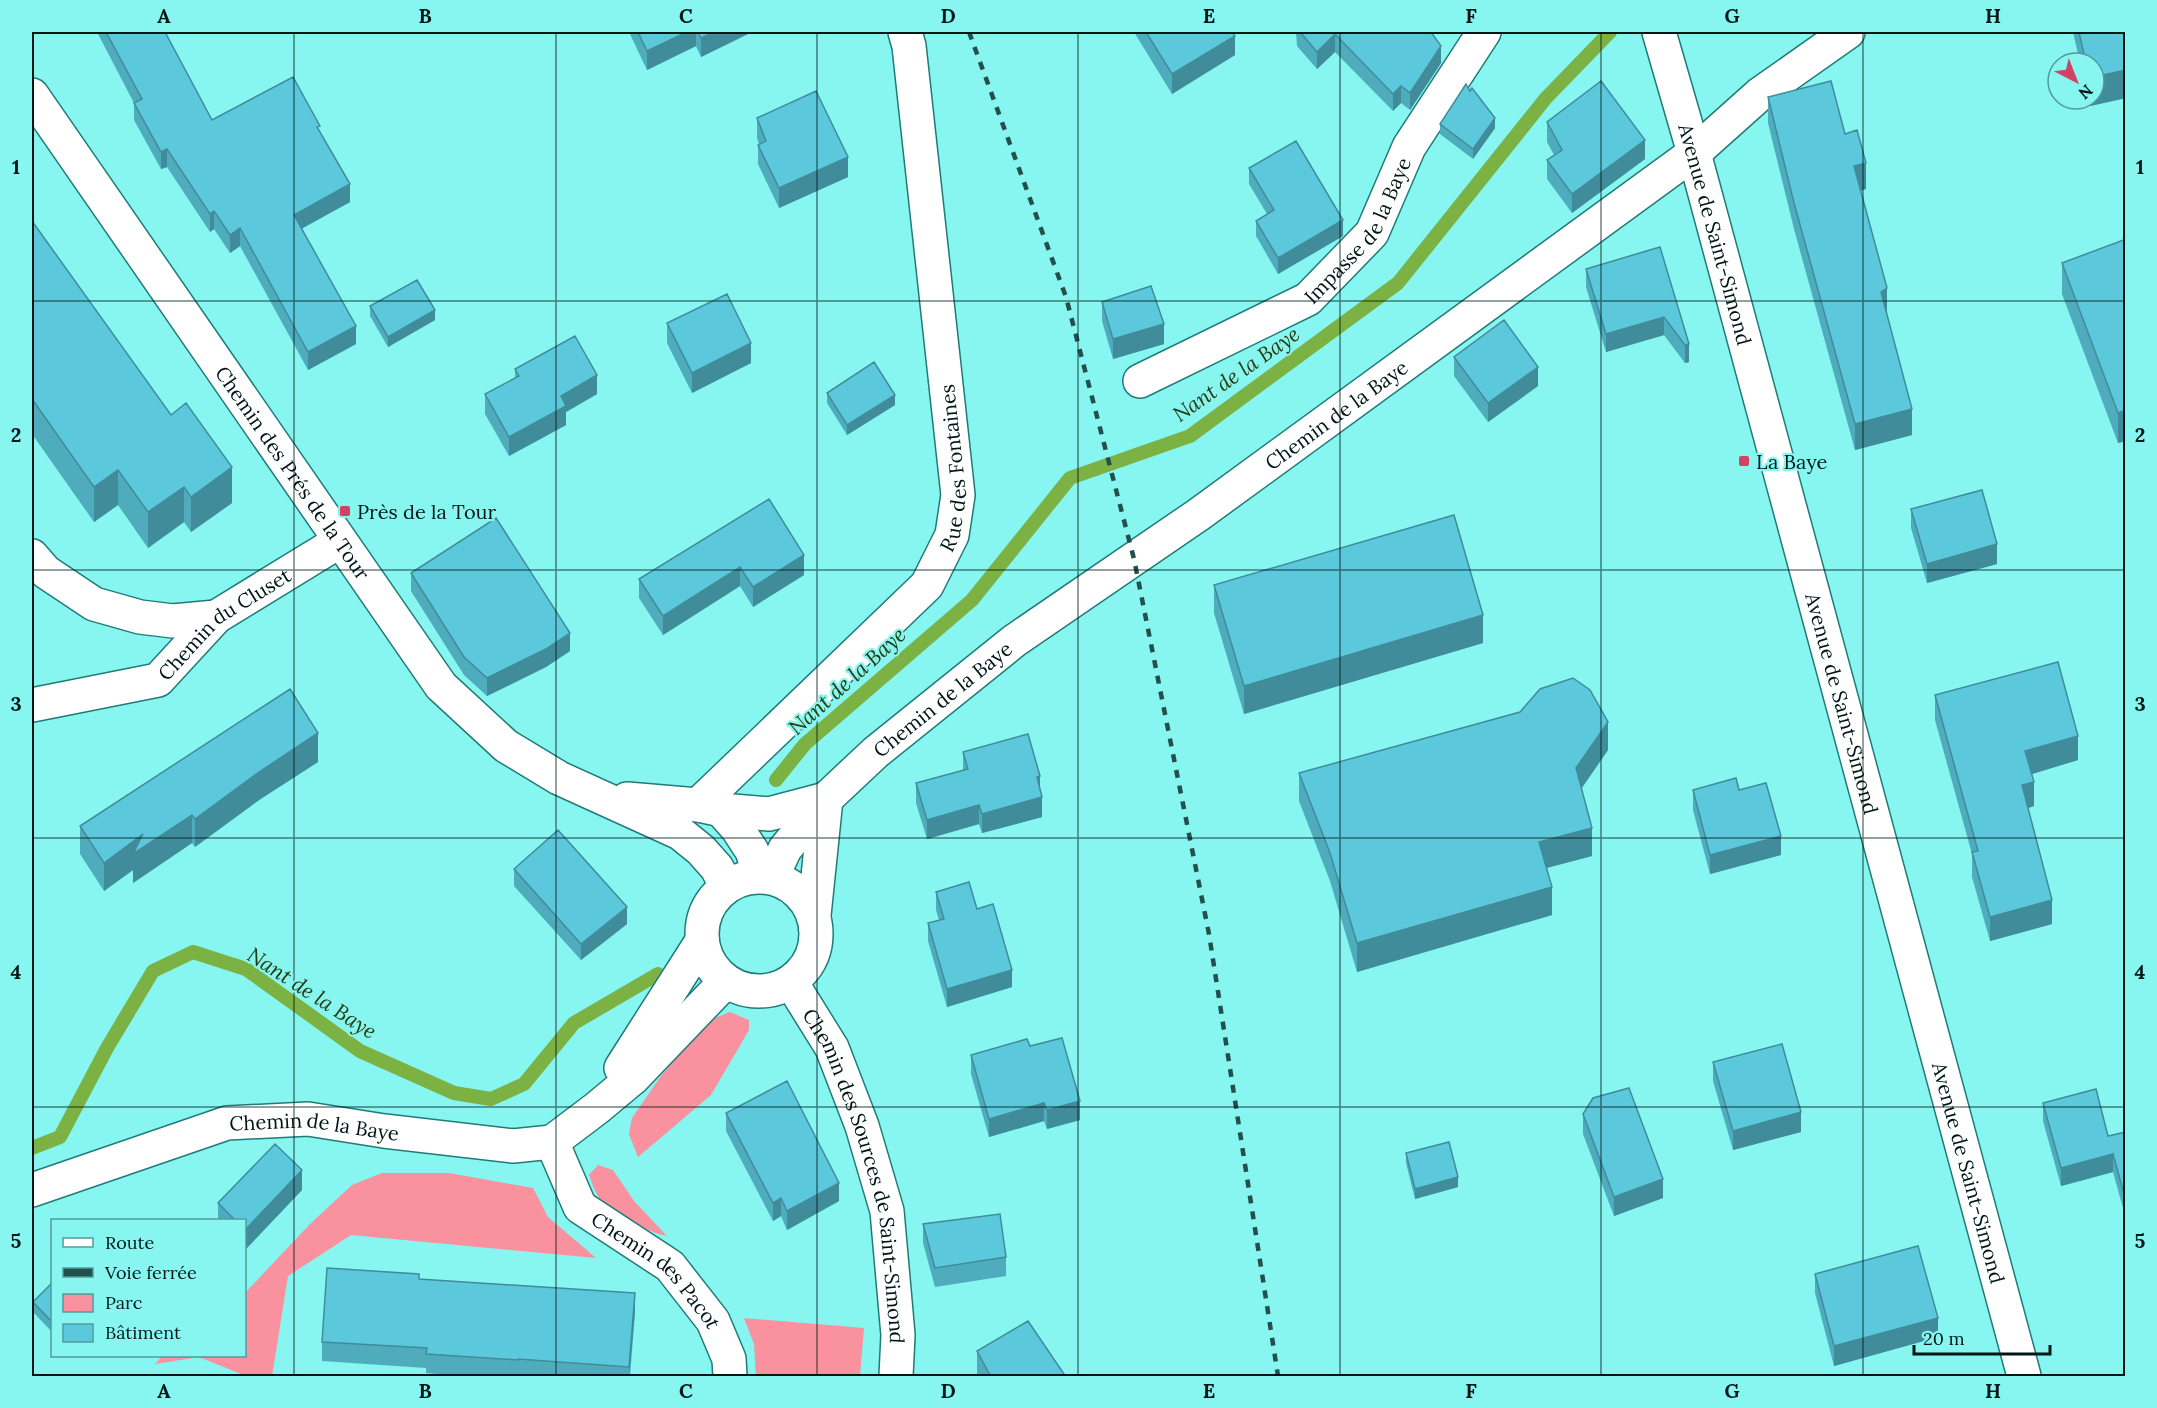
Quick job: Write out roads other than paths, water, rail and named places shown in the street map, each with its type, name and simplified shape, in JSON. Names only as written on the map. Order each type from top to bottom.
[{"type":"street","name":"Rue des Fontaines","points":[[710,808],[927,585],[952,535],[958,495],[910,57],[905,32]]},
{"type":"street","name":"Impasse de la Baye","points":[[1140,381],[1308,299],[1372,233],[1409,147],[1484,32]]},
{"type":"street","name":"Avenue de Saint-Simond","points":[[1659,32],[1694,153],[2024,1377]]},
{"type":"street","name":"Chemin de la Baye","points":[[766,877],[785,849],[826,799],[876,752],[1014,641],[1198,515],[1694,153],[1760,94],[1848,32]]},
{"type":"street","name":"Chemin des Prés de la Tour","points":[[32,94],[441,686],[506,746],[559,778],[605,797]]},
{"type":"street","name":"Chemin du Cluset","points":[[32,705],[158,681],[216,617],[340,541]]},
{"type":"street","points":[[32,556],[46,572],[94,604],[140,616],[173,621],[216,617]]},
{"type":"street","points":[[158,681],[173,621]]},
{"type":"street","name":"Chemin de la Baye","points":[[605,797],[770,814],[826,799]]},
{"type":"street","points":[[605,797],[680,833],[717,868],[726,886]]},
{"type":"street","points":[[814,915],[805,898],[790,885],[766,877],[742,878],[726,886],[706,910],[702,925],[702,941],[706,957],[714,970],[726,981],[759,992],[776,989],[791,982],[805,969],[814,952],[817,934],[814,915],[826,799]]},
{"type":"street","points":[[710,808],[737,828],[766,877]]},
{"type":"street","points":[[597,1108],[702,941]]},
{"type":"street","points":[[552,1142],[633,1078],[726,981]]},
{"type":"street","name":"Chemin des Sources de Saint-Simond","points":[[791,982],[832,1048],[862,1126],[887,1211],[898,1335],[896,1377]]},
{"type":"street","name":"Chemin de la Baye","points":[[32,1190],[227,1123],[308,1119],[384,1131],[513,1146],[552,1142]]},
{"type":"street","name":"Chemin des Pacot","points":[[552,1142],[580,1207],[670,1266],[713,1321],[729,1359],[730,1377]]},
{"type":"waterway","name":"Nant de la Baye","points":[[776,780],[805,744],[972,600],[1070,478],[1190,436],[1398,283],[1546,98],[1610,32]]},
{"type":"waterway","name":"Nant de la Baye","points":[[32,1148],[60,1137],[107,1048],[153,971],[193,952],[246,969],[360,1051],[454,1093],[491,1099],[524,1084],[574,1023],[658,974]]},
{"type":"railway","points":[[969,32],[1066,297],[1134,559],[1209,934],[1278,1376]]},
{"type":"place","name":"La Baye","points":[[1744,461]]},
{"type":"place","name":"Près de la Tour","points":[[345,511]]}]
